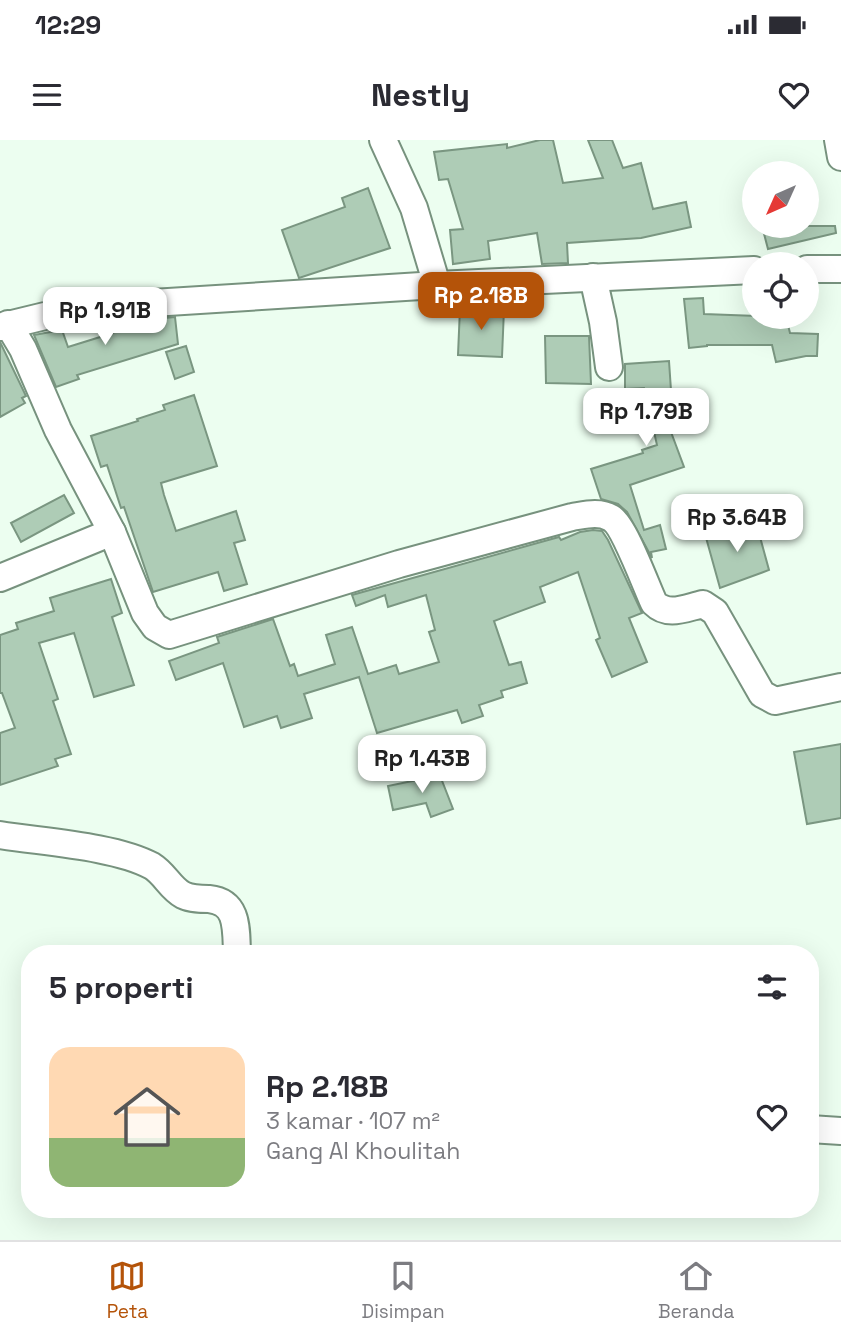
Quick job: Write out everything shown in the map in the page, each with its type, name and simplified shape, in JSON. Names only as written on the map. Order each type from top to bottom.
[{"type":"street","points":[[383,140],[414,208],[437,285]]},
{"type":"street","points":[[838,140],[841,157]]},
{"type":"street","points":[[819,269],[841,269]]},
{"type":"street","points":[[742,271],[437,285],[136,304],[4,325],[23,349],[58,430],[112,532],[145,613],[155,627],[169,635],[399,564],[572,517],[596,513],[608,516],[619,525],[654,603],[660,609],[670,611],[702,604],[715,612],[762,694],[775,701],[841,687]]},
{"type":"street","points":[[593,277],[609,367]]},
{"type":"street","points":[[0,578],[112,532]]},
{"type":"street","points":[[0,835],[117,853],[152,866],[187,897],[220,900],[232,912],[236,925],[237,945]]},
{"type":"street","points":[[819,1130],[841,1131]]},
{"type":"building","points":[[540,140],[553,140],[563,183],[603,178],[588,140],[612,140],[623,168],[641,163],[653,209],[686,202],[691,227],[641,238],[567,243],[568,263],[542,264],[537,233],[488,241],[490,259],[453,264],[450,230],[463,229],[448,179],[439,180],[434,152],[507,144],[507,148]]},
{"type":"building","points":[[368,188],[390,248],[299,278],[282,230],[345,207],[342,198]]},
{"type":"building","points":[[819,226],[835,226],[836,233],[819,237]]},
{"type":"building","points":[[765,238],[815,238],[768,249]]},
{"type":"building","points":[[703,298],[704,314],[742,315],[742,329],[789,329],[790,333],[818,334],[817,356],[776,362],[772,345],[707,345],[689,348],[684,299]]},
{"type":"building","points":[[460,308],[504,309],[502,357],[458,355]]},
{"type":"building","points":[[175,317],[178,344],[77,375],[79,379],[56,387],[34,335],[62,330],[68,347],[113,333],[109,323]]},
{"type":"building","points":[[545,336],[589,336],[591,384],[546,383]]},
{"type":"building","points":[[0,342],[26,396],[22,398],[25,403],[0,417]]},
{"type":"building","points":[[186,346],[194,372],[175,379],[166,352]]},
{"type":"building","points":[[669,361],[672,405],[682,403],[688,428],[671,432],[684,467],[630,485],[644,530],[660,525],[666,549],[651,552],[652,558],[627,512],[618,504],[601,499],[591,469],[643,453],[642,450],[657,445],[644,388],[625,389],[625,364]]},
{"type":"building","points":[[194,395],[217,466],[161,483],[164,495],[176,531],[236,511],[245,540],[234,543],[247,584],[224,591],[218,572],[153,592],[124,507],[121,508],[107,465],[101,467],[91,436],[138,421],[137,419],[165,410],[163,405]]},
{"type":"building","points":[[64,495],[74,513],[21,542],[11,523]]},
{"type":"building","points":[[738,525],[739,530],[757,526],[769,570],[720,588],[705,534]]},
{"type":"building","points":[[593,530],[602,531],[608,540],[642,613],[629,618],[647,662],[612,677],[596,640],[600,638],[578,572],[540,587],[545,602],[494,621],[509,665],[521,662],[527,683],[501,691],[503,697],[479,705],[483,716],[462,723],[457,710],[377,733],[359,677],[304,694],[312,718],[281,728],[277,716],[244,727],[223,663],[176,680],[169,661],[219,643],[217,637],[273,619],[290,666],[294,664],[298,676],[335,664],[326,635],[352,627],[368,674],[396,665],[399,674],[439,662],[429,632],[435,630],[426,595],[388,607],[385,595],[356,606],[352,595]]},
{"type":"building","points":[[111,579],[122,613],[112,617],[134,685],[94,697],[74,633],[39,643],[58,699],[53,701],[71,754],[55,759],[58,766],[0,785],[0,733],[15,728],[0,693],[0,635],[18,629],[16,623],[54,611],[50,598]]},
{"type":"building","points":[[841,744],[841,818],[807,824],[794,752]]},
{"type":"building","points":[[439,773],[453,809],[431,817],[426,803],[393,810],[388,786]]}]
